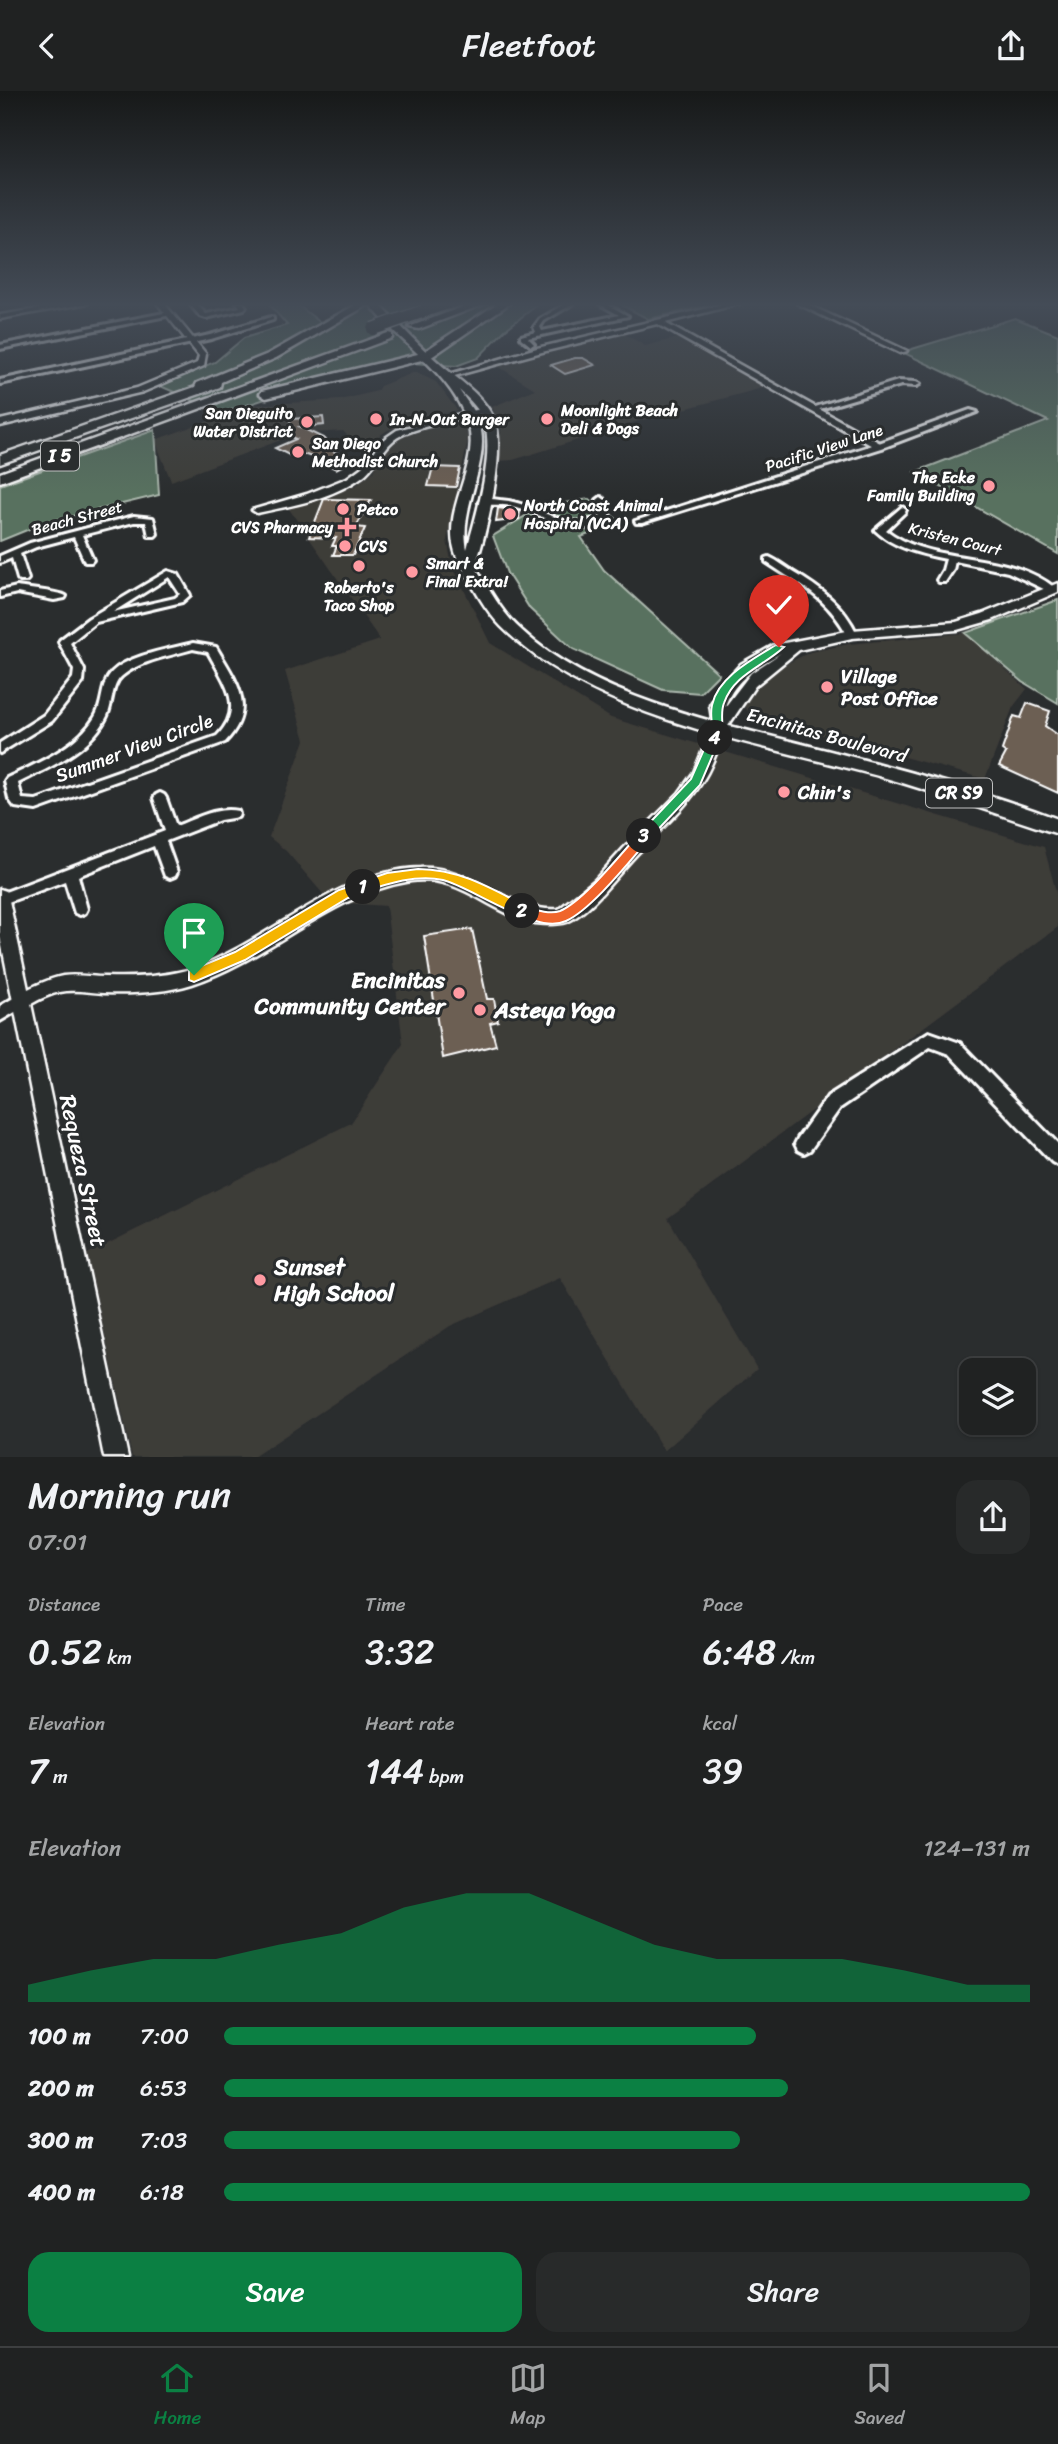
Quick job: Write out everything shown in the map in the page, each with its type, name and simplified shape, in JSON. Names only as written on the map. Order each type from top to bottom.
[{"type":"highway","points":[[22,453],[247,367]]},
{"type":"highway","name":"I 5","points":[[0,463],[22,453],[278,367]]},
{"type":"highway","points":[[0,463],[280,367]]},
{"type":"highway","points":[[0,475],[288,367]]},
{"type":"highway","name":"I 5","points":[[0,475],[119,435],[293,367]]},
{"type":"highway","points":[[119,435],[139,432],[255,396],[380,367]]},
{"type":"main road","name":"Encinitas Boulevard","points":[[437,367],[447,376],[451,387],[491,424],[494,440],[469,565]]},
{"type":"main road","name":"Encinitas Boulevard","points":[[477,412],[476,442],[459,537],[461,554],[484,594],[511,628],[544,656],[591,684],[615,694],[719,728],[977,798],[1058,827]]},
{"type":"main road","points":[[719,728],[717,705],[728,687],[746,667],[772,650],[852,634],[957,626],[987,617],[1054,588]]},
{"type":"street","points":[[0,382],[73,367]]},
{"type":"street","points":[[0,423],[140,390],[197,367]]},
{"type":"street","points":[[447,376],[481,367]]},
{"type":"street","points":[[738,367],[879,446]]},
{"type":"street","points":[[813,409],[901,383],[916,384]]},
{"type":"street","points":[[257,510],[300,499],[352,479],[370,464],[378,448],[400,432],[477,412]]},
{"type":"street","name":"Pacific View Lane","points":[[682,508],[879,446],[973,412]]},
{"type":"street","points":[[483,502],[520,505],[558,523],[578,525],[606,517],[601,500]]},
{"type":"street","points":[[639,521],[682,508]]},
{"type":"street","name":"Kristen Court","points":[[902,510],[880,530],[889,538],[920,549],[1013,570],[1054,588]]},
{"type":"street","name":"Beach Street","points":[[0,560],[33,545],[144,518],[150,520],[152,534]]},
{"type":"street","points":[[77,534],[88,560]]},
{"type":"street","points":[[15,553],[23,579]]},
{"type":"street","points":[[942,580],[948,571],[951,555]]},
{"type":"street","points":[[769,560],[838,609],[849,624],[852,634]]},
{"type":"street","points":[[0,749],[48,719],[79,679],[64,642],[93,620],[169,575],[175,576],[185,590],[185,595],[178,600],[93,620]]},
{"type":"street","points":[[0,594],[17,590],[61,596]]},
{"type":"street","name":"Summer View Circle","points":[[193,646],[205,646],[212,649],[236,694],[238,717],[233,729],[221,739],[36,805],[19,804],[5,782],[47,764],[83,740],[105,709],[110,681],[121,671],[193,646]]},
{"type":"street","points":[[0,1014],[22,1000],[62,984],[122,986],[173,981],[200,974],[240,956],[344,894],[387,878],[442,874],[475,886],[527,914],[563,916],[601,885],[629,852],[684,797],[700,774],[719,728]]},
{"type":"street","points":[[160,798],[172,833]]},
{"type":"street","points":[[0,898],[219,815],[233,814]]},
{"type":"street","points":[[158,838],[170,872]]},
{"type":"street","points":[[70,873],[80,909]]},
{"type":"street","name":"Requeza Street","points":[[0,898],[116,1457]]},
{"type":"street","points":[[804,1144],[834,1102],[929,1039],[954,1048],[1058,1156]]},
{"type":"shaded area","points":[[499,367],[735,367],[770,386],[639,421],[513,460],[499,461],[501,429],[492,407],[535,389]]},
{"type":"shaded area","points":[[415,372],[436,382],[457,410],[388,430],[371,441],[365,453],[343,431],[297,434],[171,481],[155,440],[252,405],[340,400],[377,391],[380,386]]},
{"type":"shaded area","points":[[457,420],[464,421],[468,440],[447,540],[452,565],[490,643],[611,718],[1044,847],[1058,899],[1058,927],[668,1218],[757,1369],[664,1451],[560,1278],[450,1326],[253,1457],[132,1457],[87,1254],[351,1123],[403,1044],[386,906],[330,902],[286,851],[269,837],[305,740],[285,671],[380,640],[289,509],[355,486],[374,471],[385,448],[397,438]]},
{"type":"shaded area","points":[[965,633],[1027,689],[1013,707],[985,779],[752,716],[744,706],[751,692],[774,670],[810,652],[849,644]]},
{"type":"green space","points":[[203,367],[396,367],[287,392],[222,413],[158,385]]},
{"type":"green space","points":[[933,367],[1058,367],[1058,554],[915,472],[1048,421]]},
{"type":"green space","points":[[155,430],[159,495],[44,523],[0,541],[0,485]]},
{"type":"green space","points":[[589,499],[621,522],[581,537],[604,570],[719,674],[700,693],[663,690],[573,649],[530,609],[507,573],[493,536],[540,507]]},
{"type":"green space","points":[[1058,600],[1058,703],[1023,682],[965,633]]},
{"type":"building","points":[[554,367],[589,367],[565,374]]},
{"type":"building","name":"San Diego Methodist Church","points":[[323,417],[324,425],[300,427],[325,439],[326,445],[332,447],[329,449],[352,461],[336,469],[312,457],[303,454],[291,456],[275,448],[296,439],[291,437],[290,419]]},
{"type":"building","points":[[433,467],[460,468],[456,487],[428,486]]},
{"type":"building","points":[[324,499],[371,500],[356,527],[365,528],[353,555],[333,555],[337,546],[332,546],[336,538],[309,537]]},
{"type":"building","name":"North Coast Animal Hospital (VCA)","points":[[498,508],[520,511],[519,519],[496,522]]},
{"type":"building","points":[[1027,703],[1050,711],[1045,726],[1058,735],[1058,793],[999,766],[1006,753],[1002,750],[1014,716],[1021,718]]},
{"type":"building","name":"Encinitas Community Center","points":[[472,929],[487,999],[494,999],[498,1021],[490,1023],[496,1045],[443,1058],[424,936]]},
{"type":"place","name":"In-N-Out Burger","points":[[376,419]]},
{"type":"place","name":"Moonlight Beach Deli & Dogs","points":[[547,419]]},
{"type":"place","name":"San Dieguito Water District","points":[[307,422]]},
{"type":"place","name":"San Diego Methodist Church","points":[[298,452]]},
{"type":"place","name":"The Ecke Family Building","points":[[989,486]]},
{"type":"place","name":"Petco","points":[[343,509]]},
{"type":"place","name":"North Coast Animal Hospital (VCA)","points":[[510,514]]},
{"type":"place","name":"CVS Pharmacy","points":[[347,527]]},
{"type":"place","name":"CVS","points":[[345,546]]},
{"type":"place","name":"Roberto's Taco Shop","points":[[359,566]]},
{"type":"place","name":"Smart & Final Extra!","points":[[412,572]]},
{"type":"place","name":"Village Post Office","points":[[827,687]]},
{"type":"place","name":"Chin's","points":[[784,792]]},
{"type":"place","name":"Encinitas Community Center","points":[[459,993]]},
{"type":"place","name":"Asteya Yoga","points":[[480,1010]]},
{"type":"place","name":"Sunset High School","points":[[260,1280]]},
{"type":"route","points":[[194,975],[240,956],[344,894],[387,878],[442,874],[475,886],[527,914],[563,916],[601,885],[629,852],[684,797],[700,774],[719,728],[717,705],[728,687],[746,667],[779,647]]}]
